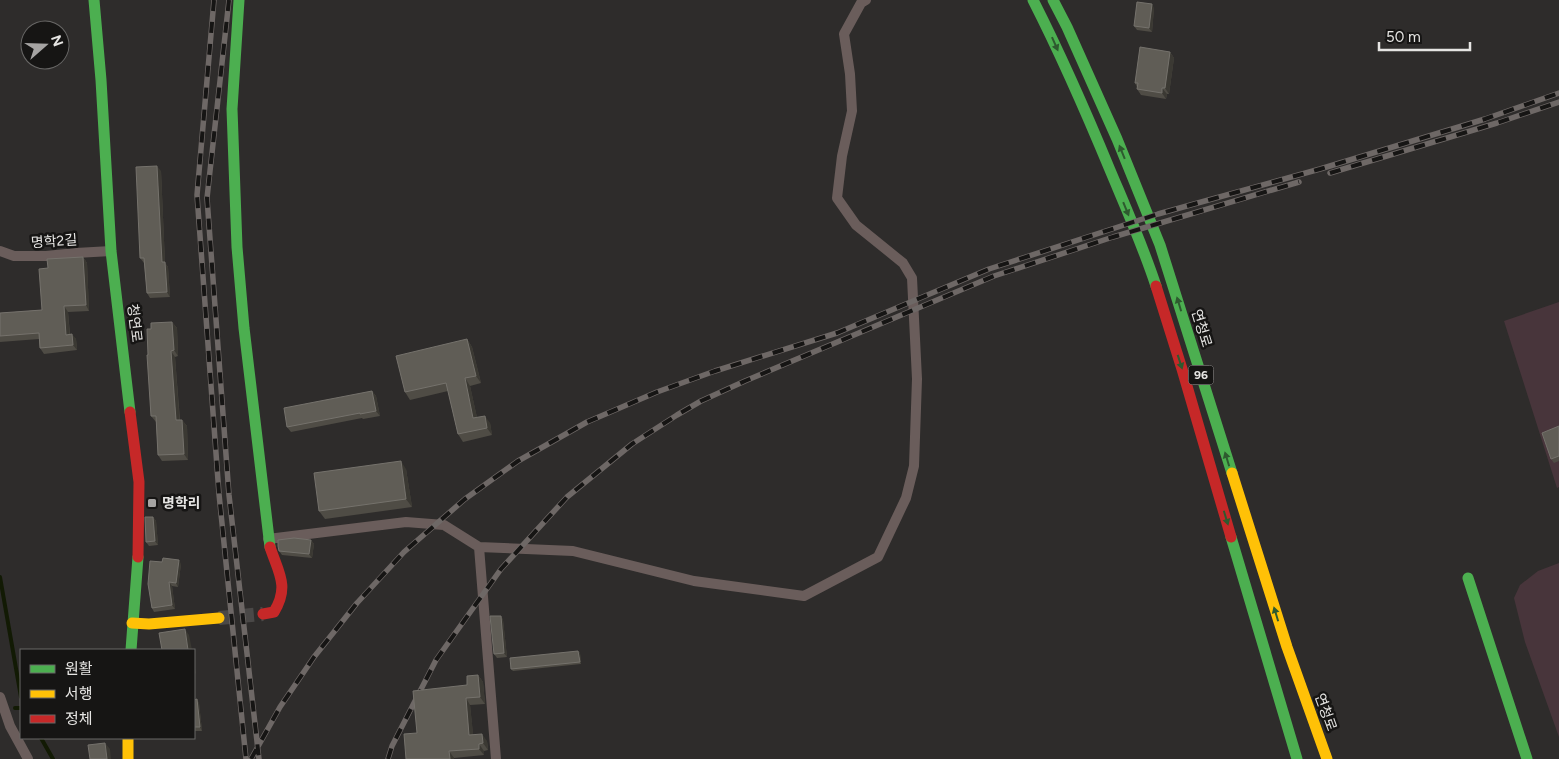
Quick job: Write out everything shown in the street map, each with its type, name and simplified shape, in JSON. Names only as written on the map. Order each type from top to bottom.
[{"type":"main road","name":"청연로","points":[[94,0],[111,251],[139,482],[139,543],[131,649]]},
{"type":"main road","points":[[239,0],[232,109],[237,247],[244,328],[268,539],[270,550],[282,581],[283,593],[280,604],[274,612],[263,614]]},
{"type":"main road","name":"96","points":[[1033,0],[1100,146],[1145,254],[1185,379],[1298,759]]},
{"type":"main road","name":"연청로","points":[[1052,0],[1067,27],[1117,139],[1160,245],[1287,647],[1327,759]]},
{"type":"main road","points":[[1468,578],[1527,759]]},
{"type":"main road","points":[[132,623],[148,624],[219,618]]},
{"type":"main road","points":[[1287,647],[1320,759]]},
{"type":"main road","points":[[128,739],[128,759]]},
{"type":"street","points":[[268,539],[406,522],[444,525],[480,547],[573,551],[694,581],[804,596],[878,557],[906,498],[914,466],[917,378],[912,278],[903,263],[856,225],[837,198],[842,156],[852,110],[850,74],[844,34],[860,3],[866,0]]},
{"type":"street","name":"명학2길","points":[[0,251],[14,256],[46,256],[76,252],[111,251]]},
{"type":"street","points":[[480,547],[496,759]]},
{"type":"street","points":[[0,697],[10,726],[28,759]]},
{"type":"shaded area","points":[[1559,302],[1559,487],[1557,488],[1504,321]]},
{"type":"shaded area","points":[[1559,563],[1559,737],[1525,642],[1514,598],[1520,585],[1538,571]]},
{"type":"building","points":[[1137,2],[1152,4],[1149,28],[1134,26]]},
{"type":"building","points":[[1140,47],[1170,52],[1165,88],[1162,88],[1162,93],[1137,89],[1138,83],[1135,83]]},
{"type":"building","points":[[157,166],[162,262],[165,262],[167,292],[147,293],[144,258],[140,258],[136,167]]},
{"type":"building","points":[[83,257],[86,305],[64,306],[66,335],[72,334],[73,345],[40,348],[39,333],[0,336],[0,313],[42,310],[39,269],[48,268],[47,259]]},
{"type":"building","points":[[172,322],[174,350],[171,351],[176,420],[182,420],[184,454],[158,455],[156,416],[151,416],[147,329],[151,329],[151,323]]},
{"type":"building","points":[[467,339],[476,376],[465,378],[473,418],[485,416],[487,428],[458,434],[446,383],[405,392],[396,356]]},
{"type":"building","points":[[372,391],[376,411],[287,427],[284,408]]},
{"type":"building","points":[[1559,426],[1559,456],[1551,459],[1542,433]]},
{"type":"building","points":[[401,461],[406,499],[319,511],[314,473]]},
{"type":"building","points":[[145,517],[153,517],[155,541],[146,542]]},
{"type":"building","points":[[294,538],[311,540],[309,554],[279,551],[278,540]]},
{"type":"building","points":[[163,558],[179,560],[176,583],[169,582],[172,605],[152,608],[148,584],[150,561],[162,562]]},
{"type":"building","points":[[490,616],[501,616],[504,653],[494,654]]},
{"type":"building","points":[[185,629],[188,649],[162,649],[159,633]]},
{"type":"building","points":[[578,651],[580,662],[511,669],[510,658]]},
{"type":"building","points":[[478,675],[480,697],[466,698],[469,735],[482,734],[483,743],[479,744],[479,749],[449,751],[450,759],[406,759],[404,734],[417,733],[413,691],[467,685],[467,676]]},
{"type":"building","points":[[197,699],[200,727],[195,727],[195,700]]},
{"type":"building","points":[[105,743],[107,759],[90,759],[88,745]]},
{"type":"waterway","points":[[0,577],[20,691]]},
{"type":"waterway","points":[[15,708],[20,708]]},
{"type":"waterway","points":[[42,739],[53,759]]},
{"type":"tunnel","points":[[219,618],[263,614]]},
{"type":"railway","points":[[214,0],[197,195],[219,494],[246,759]]},
{"type":"railway","points":[[229,0],[207,198],[229,495],[259,759]]},
{"type":"railway","points":[[251,759],[280,707],[314,657],[357,603],[404,552],[465,499],[518,461],[587,422],[657,392],[715,371],[837,333],[989,269],[1158,214],[1320,169],[1485,119],[1559,93]]},
{"type":"railway","points":[[1330,173],[1497,123],[1559,102]]},
{"type":"railway","points":[[388,759],[392,746],[436,660],[501,569],[567,497],[632,444],[677,415],[701,401],[745,381],[994,276],[1113,237],[1299,182]]},
{"type":"traffic: fast","points":[[94,0],[101,80],[111,251],[130,412]]},
{"type":"traffic: fast","points":[[239,0],[232,109],[237,247],[244,328],[270,547]]},
{"type":"traffic: fast","points":[[1033,0],[1092,127],[1146,256],[1156,286]]},
{"type":"traffic: fast","points":[[1053,0],[1117,139],[1160,245],[1232,473]]},
{"type":"traffic: fast","points":[[1231,537],[1297,759]]},
{"type":"traffic: fast","points":[[131,649],[138,557]]},
{"type":"traffic: fast","points":[[1468,578],[1527,759]]},
{"type":"traffic: slow","points":[[1232,473],[1287,647],[1327,759]]},
{"type":"traffic: slow","points":[[132,623],[149,624],[219,618]]},
{"type":"traffic: slow","points":[[128,739],[128,759]]},
{"type":"traffic: jam","points":[[1156,286],[1231,537]]},
{"type":"traffic: jam","points":[[130,412],[139,482],[138,557]]},
{"type":"traffic: jam","points":[[263,614],[274,612],[279,603],[282,587],[270,547]]},
{"type":"place","name":"명학리","points":[[152,503]]}]
